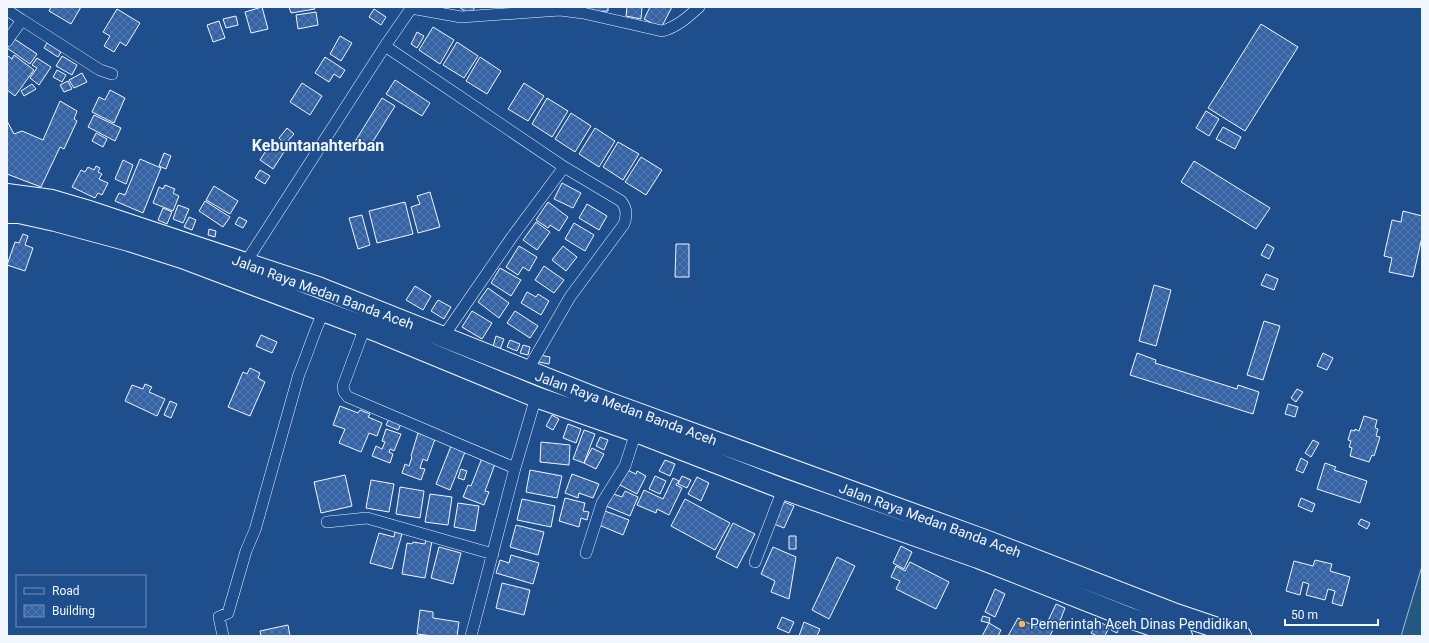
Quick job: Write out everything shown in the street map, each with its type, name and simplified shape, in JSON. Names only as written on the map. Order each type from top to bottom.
[{"type":"highway","name":"Jalan Raya Medan Banda Aceh","points":[[7,194],[52,200],[86,210],[318,287],[378,325],[536,396],[636,432],[784,489],[981,549],[1241,636]]},
{"type":"highway","name":"Jalan Raya Medan Banda Aceh","points":[[7,213],[19,213],[41,217],[129,241],[182,258],[324,311],[378,325],[443,337],[598,399],[724,444],[981,549],[1130,618],[1182,636]]},
{"type":"highway","points":[[718,464],[724,444]]},
{"type":"street","points":[[246,262],[385,46],[412,8],[461,17],[560,10],[583,13],[662,31],[671,29],[687,18],[699,7]]},
{"type":"street","points":[[7,10],[100,70],[112,74]]},
{"type":"street","points":[[7,41],[22,20]]},
{"type":"street","points":[[385,46],[564,167],[621,201],[625,205],[626,218],[620,230],[570,297],[527,371]]},
{"type":"street","points":[[443,337],[512,237],[564,167]]},
{"type":"street","points":[[223,636],[219,617],[228,613],[246,551],[258,520],[299,374],[307,356],[316,327],[324,311]]},
{"type":"street","points":[[378,325],[343,386],[344,392],[348,397],[515,468]]},
{"type":"street","points":[[471,636],[515,468],[536,396]]},
{"type":"street","points":[[586,553],[602,503],[625,466],[636,432]]},
{"type":"street","points":[[755,562],[784,489]]},
{"type":"street","points":[[327,522],[367,518],[493,554]]},
{"type":"shaded area","points":[[1422,566],[1422,636],[1401,636]]},
{"type":"building","points":[[51,7],[81,7],[71,24],[49,11]]},
{"type":"building","points":[[262,7],[268,29],[251,33],[245,12]]},
{"type":"building","points":[[289,7],[314,7],[315,9],[291,13]]},
{"type":"building","points":[[459,7],[475,7],[470,15]]},
{"type":"building","points":[[586,7],[608,7],[608,11],[587,12]]},
{"type":"building","points":[[627,7],[642,7],[641,19],[626,16]]},
{"type":"building","points":[[650,7],[672,7],[661,28],[644,19]]},
{"type":"building","points":[[117,9],[140,23],[126,46],[120,42],[114,52],[104,46],[110,36],[103,32]]},
{"type":"building","points":[[374,9],[386,17],[381,25],[369,17]]},
{"type":"building","points":[[316,12],[318,25],[298,29],[296,15]]},
{"type":"building","points":[[236,16],[238,25],[226,28],[223,19]]},
{"type":"building","points":[[219,21],[225,38],[213,42],[207,25]]},
{"type":"building","points":[[1261,24],[1298,47],[1245,131],[1208,108]]},
{"type":"building","points":[[433,27],[454,40],[440,64],[419,50]]},
{"type":"building","points":[[417,32],[424,36],[417,48],[411,44]]},
{"type":"building","points":[[340,36],[352,43],[341,61],[330,54]]},
{"type":"building","points":[[13,38],[37,54],[30,64],[7,48]]},
{"type":"building","points":[[457,42],[478,56],[464,78],[443,65]]},
{"type":"building","points":[[47,43],[61,52],[58,57],[44,48]]},
{"type":"building","points":[[14,55],[34,70],[15,96],[7,90],[7,58],[8,56],[12,59]]},
{"type":"building","points":[[62,56],[77,65],[72,75],[56,66]]},
{"type":"building","points":[[325,57],[345,70],[340,78],[334,74],[329,82],[315,73]]},
{"type":"building","points":[[480,57],[501,71],[487,94],[466,81]]},
{"type":"building","points":[[37,58],[51,67],[39,85],[30,78],[37,68],[32,65]]},
{"type":"building","points":[[57,70],[66,75],[62,82],[53,77]]},
{"type":"building","points":[[82,73],[87,82],[74,88],[69,80]]},
{"type":"building","points":[[395,80],[430,103],[422,116],[386,94]]},
{"type":"building","points":[[68,81],[72,89],[64,92],[60,85]]},
{"type":"building","points":[[302,83],[322,96],[310,115],[290,102]]},
{"type":"building","points":[[524,83],[544,96],[528,121],[508,109]]},
{"type":"building","points":[[32,84],[36,89],[24,96],[21,91]]},
{"type":"building","points":[[110,90],[125,98],[114,123],[92,112],[99,97],[105,100]]},
{"type":"building","points":[[382,98],[395,106],[367,151],[354,143]]},
{"type":"building","points":[[547,98],[568,111],[552,137],[532,124]]},
{"type":"building","points":[[60,101],[77,111],[74,119],[77,121],[64,149],[60,147],[41,187],[7,174],[7,121],[14,134],[22,131],[43,140]]},
{"type":"building","points":[[1206,111],[1219,119],[1209,136],[1196,128]]},
{"type":"building","points":[[571,113],[591,126],[575,152],[555,139]]},
{"type":"building","points":[[94,115],[121,128],[115,141],[88,127]]},
{"type":"building","points":[[1223,127],[1241,137],[1235,149],[1216,139]]},
{"type":"building","points":[[287,128],[294,134],[285,144],[279,138]]},
{"type":"building","points":[[595,128],[615,141],[599,167],[579,154]]},
{"type":"building","points":[[96,133],[107,139],[103,147],[92,141]]},
{"type":"building","points":[[618,142],[639,154],[623,180],[603,167]]},
{"type":"building","points":[[271,143],[284,152],[273,169],[260,160]]},
{"type":"building","points":[[164,153],[171,156],[166,169],[159,166]]},
{"type":"building","points":[[641,157],[662,170],[646,195],[625,182]]},
{"type":"building","points":[[140,159],[161,168],[143,213],[115,201],[119,193],[125,195]]},
{"type":"building","points":[[123,160],[133,165],[126,184],[115,179]]},
{"type":"building","points":[[1194,161],[1270,208],[1256,229],[1181,182]]},
{"type":"building","points":[[96,166],[100,168],[98,172],[102,174],[99,179],[108,183],[102,195],[98,193],[95,198],[72,187],[81,170],[85,172],[88,167],[94,170]]},
{"type":"building","points":[[260,170],[270,176],[265,184],[255,178]]},
{"type":"building","points":[[562,183],[581,193],[573,208],[554,199]]},
{"type":"building","points":[[165,185],[175,189],[173,193],[179,196],[173,211],[153,203],[159,187],[163,189]]},
{"type":"building","points":[[214,186],[238,201],[230,214],[206,200]]},
{"type":"building","points":[[430,192],[440,227],[418,233],[411,207],[420,204],[417,196]]},
{"type":"building","points":[[205,201],[230,217],[223,227],[199,211]]},
{"type":"building","points":[[405,202],[413,234],[377,243],[369,211]]},
{"type":"building","points":[[548,202],[568,217],[559,231],[550,225],[548,228],[536,220]]},
{"type":"building","points":[[587,204],[607,216],[599,230],[579,218]]},
{"type":"building","points":[[178,205],[189,209],[183,223],[173,219]]},
{"type":"building","points":[[163,208],[172,212],[167,224],[158,220]]},
{"type":"building","points":[[1403,211],[1422,216],[1422,237],[1413,277],[1389,272],[1392,258],[1384,256],[1392,220],[1401,222]]},
{"type":"building","points":[[362,215],[370,245],[358,249],[349,218]]},
{"type":"building","points":[[189,217],[196,220],[192,230],[184,227]]},
{"type":"building","points":[[239,217],[247,221],[243,228],[235,224]]},
{"type":"building","points":[[536,222],[550,232],[537,250],[523,240]]},
{"type":"building","points":[[574,223],[594,235],[585,251],[565,239]]},
{"type":"building","points":[[209,229],[216,231],[215,237],[208,235]]},
{"type":"building","points":[[23,234],[28,236],[25,245],[33,248],[25,271],[7,265],[15,242],[19,243]]},
{"type":"building","points":[[676,244],[689,244],[689,277],[675,277]]},
{"type":"building","points":[[1267,244],[1274,248],[1269,259],[1261,255]]},
{"type":"building","points":[[519,246],[537,257],[529,271],[523,267],[518,275],[506,267]]},
{"type":"building","points":[[563,246],[577,257],[566,271],[552,260]]},
{"type":"building","points":[[544,266],[564,280],[554,293],[535,280]]},
{"type":"building","points":[[500,268],[521,280],[511,296],[491,283]]},
{"type":"building","points":[[1266,274],[1278,279],[1274,290],[1261,285]]},
{"type":"building","points":[[1154,285],[1171,290],[1156,346],[1139,341]]},
{"type":"building","points":[[415,286],[431,296],[423,310],[406,300]]},
{"type":"building","points":[[488,288],[509,303],[499,318],[478,302]]},
{"type":"building","points":[[527,292],[536,297],[538,294],[549,301],[541,315],[521,303]]},
{"type":"building","points":[[438,300],[451,307],[444,319],[431,311]]},
{"type":"building","points":[[472,311],[492,323],[482,339],[462,327]]},
{"type":"building","points":[[515,311],[538,326],[530,338],[507,323]]},
{"type":"building","points":[[1264,321],[1280,326],[1263,380],[1247,375]]},
{"type":"building","points":[[261,335],[277,342],[272,353],[256,346]]},
{"type":"building","points":[[496,336],[504,339],[499,352],[492,350]]},
{"type":"building","points":[[510,340],[520,344],[517,351],[507,347]]},
{"type":"building","points":[[523,345],[530,347],[528,355],[520,353]]},
{"type":"building","points":[[1137,353],[1156,360],[1155,363],[1237,389],[1238,385],[1259,392],[1253,414],[1130,375]]},
{"type":"building","points":[[1323,353],[1333,358],[1327,370],[1317,366]]},
{"type":"building","points":[[540,355],[550,357],[549,364],[539,362]]},
{"type":"building","points":[[250,368],[260,373],[258,378],[265,382],[250,416],[228,407],[243,372],[247,374]]},
{"type":"building","points":[[145,384],[152,387],[149,392],[165,399],[157,416],[125,401],[132,385],[143,389]]},
{"type":"building","points":[[1297,389],[1303,392],[1296,402],[1291,398]]},
{"type":"building","points":[[170,401],[177,404],[171,418],[164,415]]},
{"type":"building","points":[[1288,404],[1298,407],[1295,417],[1285,414]]},
{"type":"building","points":[[340,406],[358,413],[360,410],[370,414],[368,417],[382,423],[377,436],[369,433],[361,452],[339,443],[345,429],[333,425]]},
{"type":"building","points":[[552,415],[559,419],[553,430],[546,426]]},
{"type":"building","points":[[1364,416],[1377,420],[1375,428],[1378,429],[1376,436],[1380,437],[1374,456],[1372,455],[1369,462],[1350,456],[1352,448],[1349,447],[1351,441],[1348,440],[1351,430],[1355,431],[1355,429],[1359,431]]},
{"type":"building","points":[[389,419],[401,424],[398,430],[386,425]]},
{"type":"building","points":[[568,424],[581,429],[576,443],[563,438]]},
{"type":"building","points":[[386,429],[401,434],[394,451],[390,449],[389,452],[393,454],[390,463],[372,456],[376,446],[382,449],[385,442],[382,441]]},
{"type":"building","points":[[584,430],[595,434],[584,463],[573,459]]},
{"type":"building","points":[[418,433],[435,439],[427,461],[423,459],[420,468],[425,469],[421,480],[402,473],[405,464],[409,466]]},
{"type":"building","points":[[600,437],[608,440],[604,450],[596,446]]},
{"type":"building","points":[[1313,440],[1319,443],[1311,457],[1305,453]]},
{"type":"building","points":[[541,442],[570,445],[569,465],[540,462]]},
{"type":"building","points":[[451,446],[465,452],[450,490],[436,484]]},
{"type":"building","points":[[592,448],[604,454],[596,469],[584,463]]},
{"type":"building","points":[[482,458],[495,464],[485,491],[489,492],[484,505],[463,497],[468,485],[471,486]]},
{"type":"building","points":[[1301,458],[1308,462],[1303,473],[1296,470]]},
{"type":"building","points":[[665,460],[675,464],[670,476],[659,471]]},
{"type":"building","points":[[1325,463],[1336,467],[1334,470],[1367,481],[1360,503],[1317,489]]},
{"type":"building","points":[[461,469],[467,471],[464,480],[458,478]]},
{"type":"building","points":[[530,470],[562,476],[557,498],[526,492]]},
{"type":"building","points":[[627,470],[636,474],[637,471],[646,476],[637,494],[620,485]]},
{"type":"building","points":[[572,474],[599,484],[593,498],[579,493],[578,498],[565,493]]},
{"type":"building","points":[[345,475],[352,506],[321,513],[314,482]]},
{"type":"building","points":[[655,476],[666,481],[660,494],[649,489]]},
{"type":"building","points":[[682,476],[691,480],[687,488],[678,484]]},
{"type":"building","points":[[697,477],[709,483],[701,501],[688,494]]},
{"type":"building","points":[[673,478],[679,481],[676,485],[682,488],[669,515],[657,509],[656,513],[637,505],[644,490],[663,499]]},
{"type":"building","points":[[371,480],[394,484],[389,512],[366,508]]},
{"type":"building","points":[[400,487],[424,491],[420,518],[396,514]]},
{"type":"building","points":[[625,491],[638,497],[630,516],[606,506],[611,493],[622,497]]},
{"type":"building","points":[[430,494],[452,497],[448,525],[425,522]]},
{"type":"building","points":[[565,498],[585,503],[583,511],[589,512],[587,520],[581,518],[579,527],[559,521]]},
{"type":"building","points":[[1301,498],[1315,504],[1312,512],[1298,506]]},
{"type":"building","points":[[522,499],[555,506],[551,527],[517,520]]},
{"type":"building","points":[[685,499],[730,523],[715,550],[671,526]]},
{"type":"building","points":[[784,502],[794,506],[784,528],[774,524]]},
{"type":"building","points":[[458,503],[479,506],[475,531],[454,527]]},
{"type":"building","points":[[605,511],[629,520],[623,535],[599,525]]},
{"type":"building","points":[[1361,519],[1370,523],[1367,529],[1358,524]]},
{"type":"building","points":[[733,523],[755,534],[737,568],[716,557]]},
{"type":"building","points":[[516,525],[544,532],[538,555],[510,547]]},
{"type":"building","points":[[395,532],[402,534],[392,569],[370,563],[379,533],[394,537]]},
{"type":"building","points":[[789,536],[796,536],[796,549],[789,549]]},
{"type":"building","points":[[426,540],[432,541],[425,578],[402,574],[407,543],[412,544],[413,542],[425,544]]},
{"type":"building","points":[[901,546],[912,552],[904,569],[893,563]]},
{"type":"building","points":[[439,547],[461,553],[453,584],[431,578]]},
{"type":"building","points":[[773,547],[796,557],[789,599],[771,592],[775,581],[761,574]]},
{"type":"building","points":[[511,555],[539,563],[533,584],[496,573],[500,560],[509,563]]},
{"type":"building","points":[[837,557],[855,566],[829,619],[812,610]]},
{"type":"building","points":[[1315,560],[1332,564],[1330,571],[1350,577],[1342,606],[1332,603],[1335,591],[1328,589],[1325,600],[1306,595],[1309,584],[1303,582],[1300,595],[1286,591],[1294,561],[1313,566]]},
{"type":"building","points":[[910,562],[949,582],[936,609],[896,589],[900,581],[891,577],[896,566],[905,571]]},
{"type":"building","points":[[502,583],[530,590],[524,615],[496,608]]},
{"type":"building","points":[[995,589],[1005,594],[995,617],[985,612]]},
{"type":"building","points":[[1056,604],[1065,608],[1058,626],[1048,621]]},
{"type":"building","points":[[420,610],[433,612],[433,618],[459,622],[457,636],[417,634]]},
{"type":"building","points":[[983,616],[990,618],[989,623],[981,621]]},
{"type":"building","points":[[782,617],[794,622],[789,633],[777,628]]},
{"type":"building","name":"Pemerintah Aceh Dinas Pendidikan","points":[[1018,618],[1036,627],[1040,620],[1054,627],[1050,636],[1008,636]]},
{"type":"building","points":[[1098,621],[1109,627],[1105,636],[1097,636],[1091,633]]},
{"type":"building","points":[[804,622],[820,629],[817,636],[799,636]]},
{"type":"building","points":[[989,623],[1001,630],[998,636],[982,636]]},
{"type":"building","points":[[1114,624],[1120,626],[1117,633],[1111,630]]},
{"type":"building","points":[[288,625],[290,636],[261,636],[260,631]]},
{"type":"place","name":"Pemerintah Aceh Dinas Pendidikan","points":[[1022,624]]},
{"type":"district","name":"Kebuntanahterban","points":[[318,145]]}]
